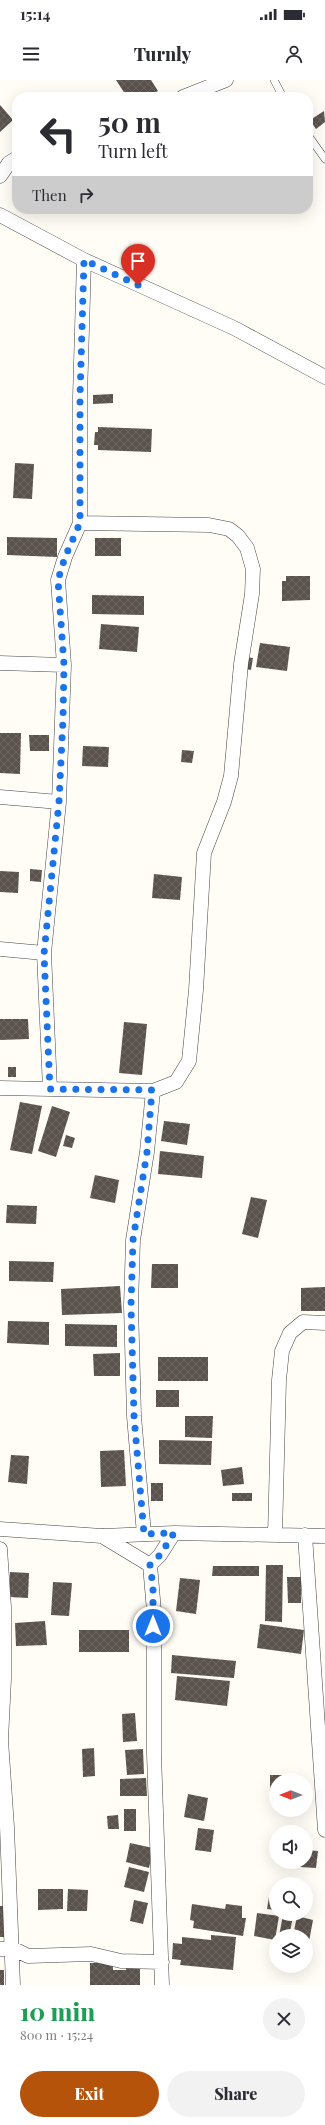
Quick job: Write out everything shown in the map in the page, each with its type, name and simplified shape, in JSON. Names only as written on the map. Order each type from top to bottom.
[{"type":"street","points":[[196,92],[226,80]]},
{"type":"street","points":[[0,176],[12,161]]},
{"type":"street","points":[[0,214],[84,260],[234,328],[325,376]]},
{"type":"street","points":[[50,1089],[44,954],[59,802],[64,665],[58,580],[65,557],[80,523],[80,397],[84,260]]},
{"type":"street","points":[[0,1088],[152,1090],[176,1082],[189,1061],[196,990],[204,853],[224,802],[231,776],[241,664],[252,594],[253,569],[246,548],[238,536],[229,529],[209,525],[80,523]]},
{"type":"street","points":[[0,663],[64,665]]},
{"type":"street","points":[[0,797],[59,802]]},
{"type":"street","points":[[0,949],[44,954]]},
{"type":"street","points":[[144,1534],[134,1416],[131,1306],[133,1240],[147,1152],[152,1090]]},
{"type":"street","points":[[275,1535],[279,1380],[282,1351],[290,1333],[303,1322],[325,1323]]},
{"type":"street","points":[[0,1529],[102,1536],[174,1533],[325,1536]]},
{"type":"street","points":[[150,1565],[160,1555],[174,1533]]},
{"type":"street","points":[[102,1536],[150,1565]]},
{"type":"street","points":[[305,1536],[325,1830]]},
{"type":"street","points":[[0,1549],[4,1607],[4,1679],[1,1740],[6,1948],[13,1985]]},
{"type":"street","points":[[150,1565],[154,1610],[154,1754],[162,1985]]},
{"type":"street","points":[[6,1948],[28,1956],[91,1954],[121,1961],[162,1962]]},
{"type":"lane","points":[[274,80],[280,92]]},
{"type":"lane","points":[[313,143],[325,159]]},
{"type":"building","points":[[116,80],[151,80],[158,91],[156,92],[124,92]]},
{"type":"building","points":[[0,105],[12,119],[12,121],[0,132]]},
{"type":"building","points":[[324,111],[325,122],[316,129],[313,124],[313,118]]},
{"type":"building","points":[[113,394],[113,403],[93,404],[93,395]]},
{"type":"building","points":[[98,427],[152,429],[151,452],[98,450],[98,445],[94,445],[95,432],[98,432]]},
{"type":"building","points":[[15,463],[34,464],[32,499],[13,498]]},
{"type":"building","points":[[7,537],[57,538],[57,557],[7,555]]},
{"type":"building","points":[[95,538],[121,538],[121,556],[95,556]]},
{"type":"building","points":[[286,576],[310,576],[310,600],[282,601],[282,581],[286,581]]},
{"type":"building","points":[[92,595],[144,596],[144,615],[92,614]]},
{"type":"building","points":[[101,624],[139,627],[137,652],[99,649]]},
{"type":"building","points":[[260,643],[290,647],[287,671],[256,667]]},
{"type":"building","points":[[246,657],[253,658],[251,670],[245,669]]},
{"type":"building","points":[[0,733],[21,733],[20,774],[0,773]]},
{"type":"building","points":[[29,735],[49,735],[49,751],[30,751]]},
{"type":"building","points":[[83,746],[109,747],[108,767],[82,766]]},
{"type":"building","points":[[182,750],[194,751],[192,763],[181,762]]},
{"type":"building","points":[[30,869],[42,870],[41,882],[30,881]]},
{"type":"building","points":[[0,871],[19,872],[18,893],[0,892]]},
{"type":"building","points":[[154,874],[182,877],[180,900],[152,898]]},
{"type":"building","points":[[0,1019],[28,1019],[29,1039],[0,1040]]},
{"type":"building","points":[[124,1022],[147,1024],[142,1075],[119,1073]]},
{"type":"building","points":[[8,1067],[16,1067],[16,1077],[8,1077]]},
{"type":"building","points":[[20,1102],[42,1106],[32,1154],[10,1150]]},
{"type":"building","points":[[52,1106],[70,1112],[56,1157],[38,1151]]},
{"type":"building","points":[[164,1121],[190,1124],[187,1145],[161,1141]]},
{"type":"building","points":[[66,1135],[75,1138],[72,1148],[63,1146]]},
{"type":"building","points":[[160,1151],[204,1156],[202,1178],[158,1174]]},
{"type":"building","points":[[95,1175],[119,1180],[115,1203],[90,1198]]},
{"type":"building","points":[[251,1197],[267,1200],[258,1238],[242,1234]]},
{"type":"building","points":[[7,1205],[37,1206],[36,1224],[6,1223]]},
{"type":"building","points":[[9,1261],[54,1262],[53,1282],[9,1281]]},
{"type":"building","points":[[152,1264],[178,1264],[178,1288],[151,1288]]},
{"type":"building","points":[[120,1286],[122,1313],[62,1315],[61,1289]]},
{"type":"building","points":[[325,1287],[325,1311],[301,1311],[301,1288]]},
{"type":"building","points":[[8,1321],[49,1322],[49,1345],[7,1343]]},
{"type":"building","points":[[65,1324],[117,1325],[117,1347],[65,1346]]},
{"type":"building","points":[[120,1353],[120,1376],[94,1376],[93,1354]]},
{"type":"building","points":[[158,1357],[208,1357],[208,1381],[158,1381]]},
{"type":"building","points":[[156,1390],[179,1390],[179,1407],[156,1407]]},
{"type":"building","points":[[185,1416],[213,1416],[212,1438],[185,1437]]},
{"type":"building","points":[[159,1440],[212,1441],[211,1465],[159,1464]]},
{"type":"building","points":[[124,1450],[126,1486],[101,1487],[100,1451]]},
{"type":"building","points":[[11,1455],[29,1456],[27,1484],[8,1482]]},
{"type":"building","points":[[242,1467],[244,1484],[223,1486],[221,1470]]},
{"type":"building","points":[[151,1483],[163,1483],[163,1501],[151,1501]]},
{"type":"building","points":[[232,1493],[252,1493],[252,1501],[232,1501]]},
{"type":"building","points":[[266,1565],[283,1565],[282,1622],[265,1621]]},
{"type":"building","points":[[213,1566],[259,1566],[259,1576],[212,1576]]},
{"type":"building","points":[[10,1572],[29,1573],[28,1598],[9,1597]]},
{"type":"building","points":[[287,1577],[301,1577],[301,1603],[288,1603]]},
{"type":"building","points":[[180,1578],[200,1580],[196,1614],[176,1611]]},
{"type":"building","points":[[53,1582],[72,1583],[69,1616],[51,1615]]},
{"type":"building","points":[[45,1621],[47,1645],[16,1646],[15,1623]]},
{"type":"building","points":[[260,1624],[304,1630],[301,1654],[257,1648]]},
{"type":"building","points":[[79,1630],[129,1630],[129,1652],[79,1652]]},
{"type":"building","points":[[172,1655],[236,1661],[234,1678],[171,1673]]},
{"type":"building","points":[[177,1676],[230,1681],[227,1706],[175,1700]]},
{"type":"building","points":[[135,1713],[137,1741],[123,1742],[122,1714]]},
{"type":"building","points":[[94,1748],[95,1776],[83,1777],[82,1749]]},
{"type":"building","points":[[143,1749],[144,1774],[127,1775],[125,1750]]},
{"type":"building","points":[[146,1778],[147,1796],[120,1796],[120,1779]]},
{"type":"building","points":[[188,1794],[208,1798],[204,1821],[184,1817]]},
{"type":"building","points":[[124,1809],[136,1809],[136,1831],[124,1831]]},
{"type":"building","points":[[118,1815],[119,1829],[108,1829],[107,1816]]},
{"type":"building","points":[[198,1828],[214,1830],[211,1852],[195,1850]]},
{"type":"building","points":[[130,1843],[153,1848],[149,1868],[126,1862]]},
{"type":"building","points":[[313,1851],[318,1851],[316,1868],[313,1868]]},
{"type":"building","points":[[129,1867],[149,1872],[144,1892],[124,1887]]},
{"type":"building","points":[[38,1889],[63,1889],[63,1909],[38,1910]]},
{"type":"building","points":[[68,1889],[88,1890],[87,1911],[67,1911]]},
{"type":"building","points":[[269,1897],[269,1909],[267,1909]]},
{"type":"building","points":[[134,1900],[148,1903],[143,1924],[130,1921]]},
{"type":"building","points":[[192,1904],[225,1909],[226,1904],[242,1906],[242,1918],[246,1918],[243,1936],[193,1928],[194,1921],[190,1920]]},
{"type":"building","points":[[0,1906],[4,1906],[5,1937],[0,1937]]},
{"type":"building","points":[[257,1913],[269,1915],[269,1921],[278,1921],[277,1929],[269,1929],[269,1939],[254,1936]]},
{"type":"building","points":[[282,1921],[292,1921],[290,1929],[280,1929]]},
{"type":"building","points":[[296,1921],[313,1921],[311,1929],[294,1929]]},
{"type":"building","points":[[211,1935],[236,1937],[233,1970],[180,1965],[181,1960],[172,1959],[173,1943],[182,1944],[182,1937],[211,1940]]},
{"type":"building","points":[[90,1963],[113,1963],[113,1970],[126,1970],[126,1966],[140,1966],[140,1985],[90,1985]]},
{"type":"building","points":[[0,1970],[4,1970],[4,1985],[0,1985]]},
{"type":"route","points":[[138,285],[84,260],[80,397],[80,523],[65,557],[58,580],[64,665],[63,719],[59,802],[44,954],[50,1089],[152,1090],[147,1152],[133,1240],[131,1306],[134,1416],[144,1534],[174,1533],[160,1555],[150,1565],[153,1586],[153,1626]]}]
